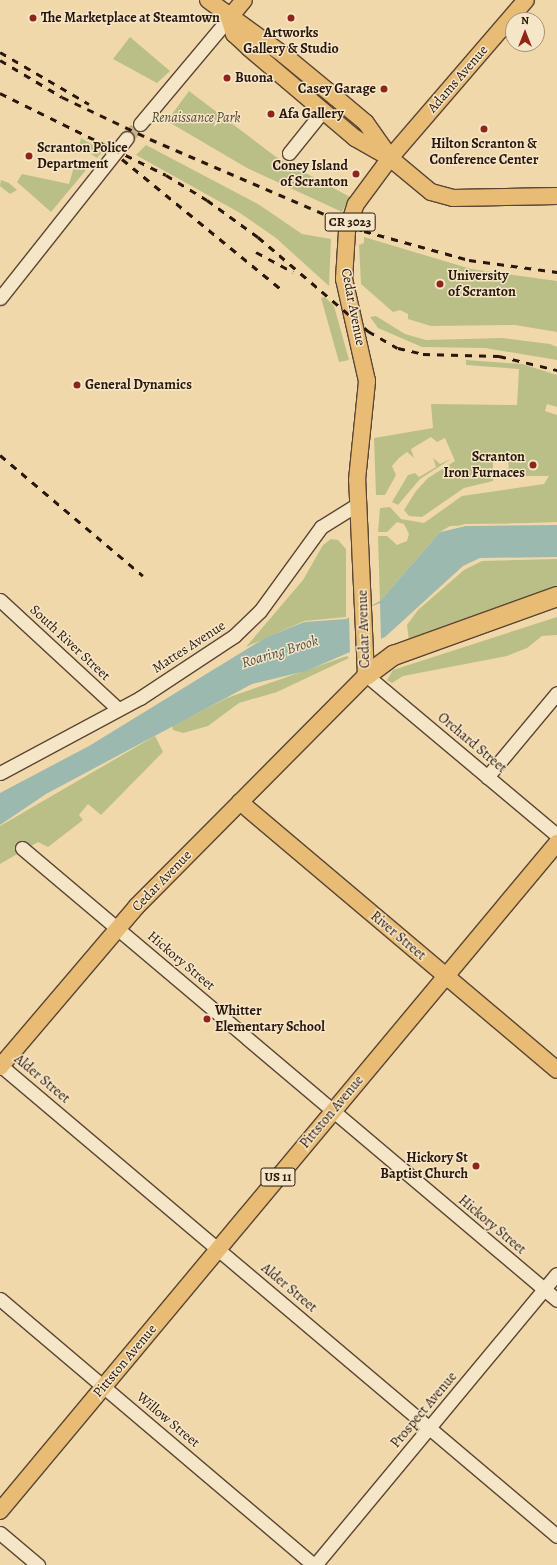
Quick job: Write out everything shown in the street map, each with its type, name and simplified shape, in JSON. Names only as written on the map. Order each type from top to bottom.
[{"type":"highway","points":[[366,675],[393,656],[557,596]]},
{"type":"highway","points":[[366,675],[557,606]]},
{"type":"main road","points":[[208,0],[229,18],[234,34],[250,49],[354,138],[390,158],[424,188],[445,197],[557,196]]},
{"type":"main road","points":[[229,18],[244,0]]},
{"type":"main road","name":"Adams Avenue","points":[[390,158],[526,0]]},
{"type":"main road","name":"Cedar Avenue","points":[[0,1066],[117,928],[366,675],[366,649],[358,504],[359,436],[367,381],[348,297],[344,267],[347,231],[356,204],[390,158]]},
{"type":"main road","name":"River Street","points":[[240,802],[557,1070]]},
{"type":"main road","name":"Pittston Avenue","points":[[0,1511],[557,843]]},
{"type":"street","points":[[140,124],[229,18]]},
{"type":"street","points":[[289,154],[322,112]]},
{"type":"street","points":[[0,298],[127,138]]},
{"type":"street","name":"Mattes Avenue","points":[[0,773],[118,709],[243,629],[321,527],[358,504]]},
{"type":"street","name":"South River Street","points":[[0,600],[118,709]]},
{"type":"street","name":"Orchard Street","points":[[366,675],[557,836]]},
{"type":"street","points":[[487,777],[557,693]]},
{"type":"street","name":"Hickory Street","points":[[22,848],[334,1110],[557,1300]]},
{"type":"street","name":"Alder Street","points":[[0,1066],[557,1536]]},
{"type":"street","name":"Prospect Avenue","points":[[314,1565],[430,1428],[557,1274]]},
{"type":"street","name":"Willow Street","points":[[0,1299],[314,1565]]},
{"type":"street","points":[[0,1533],[38,1565]]},
{"type":"green space","points":[[130,37],[170,71],[157,83],[113,59]]},
{"type":"green space","name":"Renaissance Park","points":[[189,91],[276,157],[350,197],[342,212],[247,168],[167,121]]},
{"type":"green space","points":[[81,138],[103,151],[97,158],[79,146]]},
{"type":"green space","points":[[146,145],[258,204],[302,234],[331,239],[329,286],[276,238],[240,213],[136,155]]},
{"type":"green space","points":[[76,160],[86,170],[51,212],[17,182],[22,174],[69,184]]},
{"type":"green space","points":[[1,180],[9,183],[17,190],[10,194],[0,186]]},
{"type":"green space","name":"University of Scranton","points":[[364,237],[471,269],[557,281],[557,332],[515,325],[431,326],[408,319],[408,314],[400,310],[393,312],[361,284],[359,245],[364,243]]},
{"type":"green space","points":[[325,297],[334,306],[349,360],[339,362],[321,298]]},
{"type":"green space","points":[[376,316],[405,334],[426,340],[503,338],[550,344],[557,347],[557,360],[485,348],[422,347],[378,328],[370,317]]},
{"type":"green space","points":[[466,360],[522,364],[557,375],[557,407],[547,404],[545,411],[557,415],[557,522],[450,526],[440,532],[380,601],[378,536],[387,536],[397,545],[407,541],[409,534],[404,524],[397,522],[387,532],[378,532],[380,508],[390,507],[401,519],[424,523],[462,496],[544,484],[549,476],[509,476],[508,453],[499,453],[493,456],[493,481],[464,488],[422,517],[409,516],[404,510],[416,491],[428,478],[455,461],[445,438],[437,442],[431,437],[411,449],[414,458],[407,452],[399,458],[392,466],[396,475],[385,495],[376,495],[374,438],[433,428],[431,404],[517,405],[519,369],[466,365]]},
{"type":"green space","points":[[433,458],[440,464],[451,459],[420,479],[398,505],[392,502],[408,475],[415,473],[419,477],[436,467]]},
{"type":"green space","points":[[331,539],[338,540],[346,549],[346,617],[304,621],[246,647],[303,580],[323,545]]},
{"type":"green space","points":[[557,559],[557,586],[409,641],[407,625],[418,610],[464,570],[482,561]]},
{"type":"green space","points":[[557,617],[557,635],[542,636],[527,648],[507,656],[403,676],[392,683],[387,680],[393,670]]},
{"type":"green space","points":[[347,656],[349,658],[277,692],[239,703],[208,726],[183,733],[173,730],[172,726],[227,698]]},
{"type":"green space","points":[[155,736],[163,752],[101,815],[88,804],[79,815],[83,820],[48,847],[38,842],[0,864],[0,826]]},
{"type":"water","name":"Roaring Brook","points":[[557,525],[557,557],[480,558],[463,566],[385,637],[306,671],[252,684],[46,794],[0,825],[0,793],[89,746],[265,638],[304,622],[346,619],[380,601],[440,532],[465,526]]},
{"type":"pier","points":[[557,523],[465,526],[440,532],[465,524]]},
{"type":"pier","points":[[380,603],[381,640],[350,654],[349,615]]},
{"type":"tunnel","points":[[127,138],[140,124]]},
{"type":"railway","points":[[0,52],[89,104]]},
{"type":"railway","points":[[0,60],[62,97],[150,139],[364,231],[469,260],[557,272]]},
{"type":"railway","points":[[0,93],[166,175],[207,200],[258,237],[368,331],[398,348],[423,354],[499,356],[557,370]]},
{"type":"railway","points":[[122,159],[283,291]]},
{"type":"railway","points":[[256,252],[293,272]]},
{"type":"railway","points":[[0,455],[143,576]]},
{"type":"place","name":"The Marketplace at Steamtown","points":[[33,18]]},
{"type":"place","name":"Artworks Gallery & Studio","points":[[291,18]]},
{"type":"place","name":"Buona","points":[[227,78]]},
{"type":"place","name":"Casey Garage","points":[[384,89]]},
{"type":"place","name":"Afa Gallery","points":[[271,114]]},
{"type":"place","name":"Hilton Scranton & Conference Center","points":[[484,129]]},
{"type":"place","name":"Scranton Police Department","points":[[29,156]]},
{"type":"place","name":"Coney Island of Scranton","points":[[356,174]]},
{"type":"place","name":"University of Scranton","points":[[440,284]]},
{"type":"place","name":"General Dynamics","points":[[77,385]]},
{"type":"place","name":"Scranton Iron Furnaces","points":[[533,465]]},
{"type":"place","name":"Whitter Elementary School","points":[[207,1019]]},
{"type":"place","name":"Hickory St Baptist Church","points":[[476,1166]]}]
